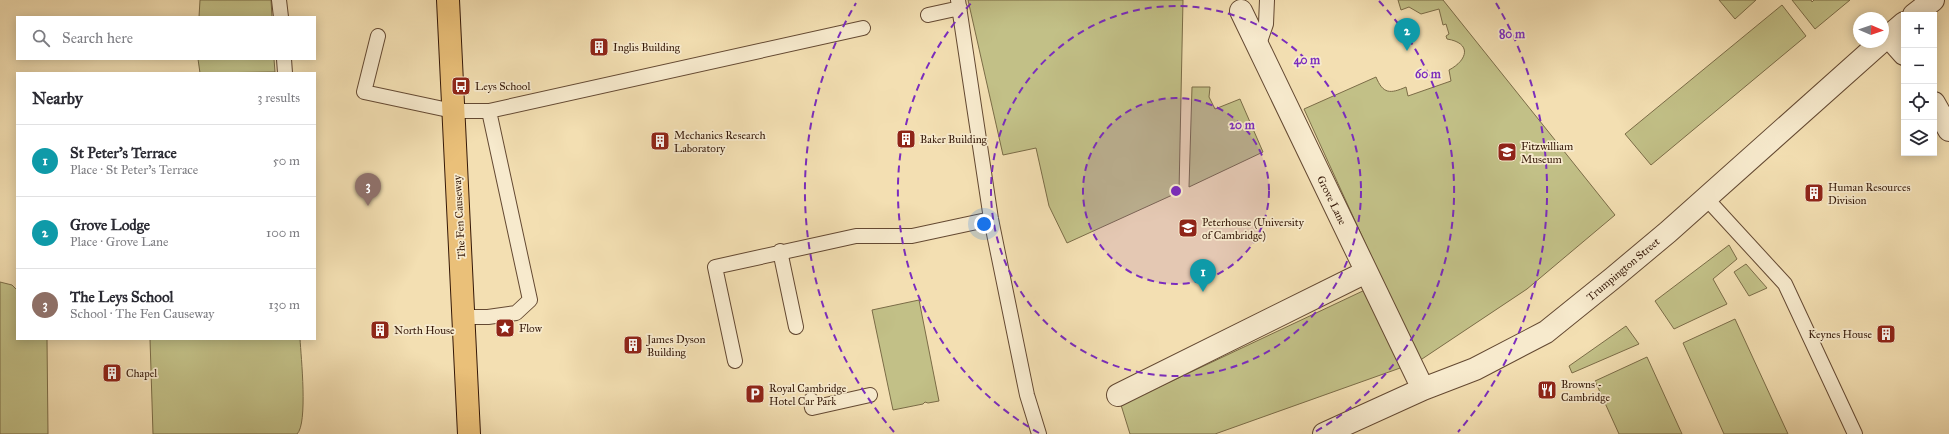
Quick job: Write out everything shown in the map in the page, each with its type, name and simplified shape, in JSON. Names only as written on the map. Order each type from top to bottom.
[{"type":"main road","name":"The Fen Causeway","points":[[448,0],[469,434]]},
{"type":"street","points":[[1918,12],[1933,0]]},
{"type":"street","name":"Grove Lane","points":[[1241,11],[1423,389]]},
{"type":"street","points":[[1889,36],[1901,50]]},
{"type":"street","name":"Trumpington Street","points":[[1324,434],[1423,389],[1474,369],[1546,332],[1614,278],[1875,48]]},
{"type":"street","points":[[1937,108],[1949,130]]},
{"type":"street","points":[[1118,394],[1366,272]]},
{"type":"lane","points":[[279,0],[281,16]]},
{"type":"lane","points":[[1258,47],[1266,24],[1267,0]]},
{"type":"lane","points":[[928,15],[959,4],[991,219],[1027,395],[1039,434]]},
{"type":"lane","points":[[378,36],[364,92],[453,111],[489,111],[863,28]]},
{"type":"lane","points":[[284,60],[285,72]]},
{"type":"lane","points":[[464,317],[488,317],[516,313],[530,300],[489,111]]},
{"type":"lane","points":[[1706,198],[1785,284],[1855,434]]},
{"type":"lane","points":[[735,361],[715,267],[780,251],[856,236],[912,236],[991,219]]},
{"type":"lane","points":[[780,251],[796,326]]},
{"type":"lane","points":[[811,400],[812,408],[870,395]]},
{"type":"shaded area","points":[[200,0],[271,0],[272,16],[199,16]]},
{"type":"shaded area","points":[[968,0],[1183,0],[1179,192],[1067,243],[1049,206],[1036,148],[1003,155]]},
{"type":"shaded area","points":[[1398,0],[1443,0],[1615,215],[1527,289],[1419,361],[1304,109],[1376,77],[1381,87],[1388,91],[1396,91],[1406,87],[1408,96],[1451,81],[1449,70],[1460,62],[1463,57],[1464,48],[1461,44],[1447,39],[1446,36],[1449,34],[1446,24],[1443,25],[1439,9],[1421,14],[1409,7],[1401,10]]},
{"type":"shaded area","points":[[1719,0],[1756,0],[1735,19]]},
{"type":"shaded area","points":[[1792,0],[1811,0],[1812,2],[1814,0],[1850,0],[1815,29]]},
{"type":"shaded area","points":[[1782,5],[1806,36],[1651,165],[1625,134]]},
{"type":"shaded area","points":[[198,60],[274,60],[275,72],[200,72]]},
{"type":"shaded area","points":[[1192,87],[1210,87],[1209,97],[1215,109],[1240,99],[1263,152],[1189,187]]},
{"type":"shaded area","points":[[1729,245],[1737,259],[1713,279],[1727,304],[1674,329],[1655,301]]},
{"type":"shaded area","points":[[1746,264],[1767,288],[1749,296],[1734,272]]},
{"type":"shaded area","points":[[0,282],[12,285],[16,289],[16,340],[47,340],[48,434],[0,434]]},
{"type":"shaded area","points":[[1367,289],[1403,367],[1215,434],[1130,434],[1121,405]]},
{"type":"shaded area","points":[[919,300],[939,401],[928,403],[925,402],[923,404],[893,410],[872,310]]},
{"type":"shaded area","points":[[1735,319],[1788,434],[1724,434],[1683,343]]},
{"type":"shaded area","points":[[1626,326],[1639,344],[1572,373],[1569,366]]},
{"type":"shaded area","points":[[150,340],[300,340],[303,404],[300,428],[297,434],[153,434]]},
{"type":"shaded area","points":[[1647,357],[1682,434],[1619,434],[1595,381]]},
{"type":"place","name":"Inglis Building","points":[[599,47]]},
{"type":"place","name":"Grove Lodge","points":[[1407,51]]},
{"type":"place","name":"Leys School","points":[[461,86]]},
{"type":"place","name":"Baker Building","points":[[906,139]]},
{"type":"place","name":"Mechanics Research Laboratory","points":[[660,141]]},
{"type":"place","name":"Fitzwilliam Museum","points":[[1507,152]]},
{"type":"place","name":"Human Resources Division","points":[[1814,193]]},
{"type":"place","name":"The Leys School","points":[[368,206]]},
{"type":"place","name":"Peterhouse (University of Cambridge)","points":[[1188,228]]},
{"type":"place","name":"St Peter's Terrace","points":[[1203,292]]},
{"type":"place","name":"Flow","points":[[505,328]]},
{"type":"place","name":"North House","points":[[380,330]]},
{"type":"place","name":"Keynes House","points":[[1886,334]]},
{"type":"place","name":"James Dyson Building","points":[[633,345]]},
{"type":"place","name":"Chapel","points":[[112,373]]},
{"type":"place","name":"Browns - Cambridge","points":[[1547,390]]},
{"type":"place","name":"Royal Cambridge Hotel Car Park","points":[[755,394]]}]
